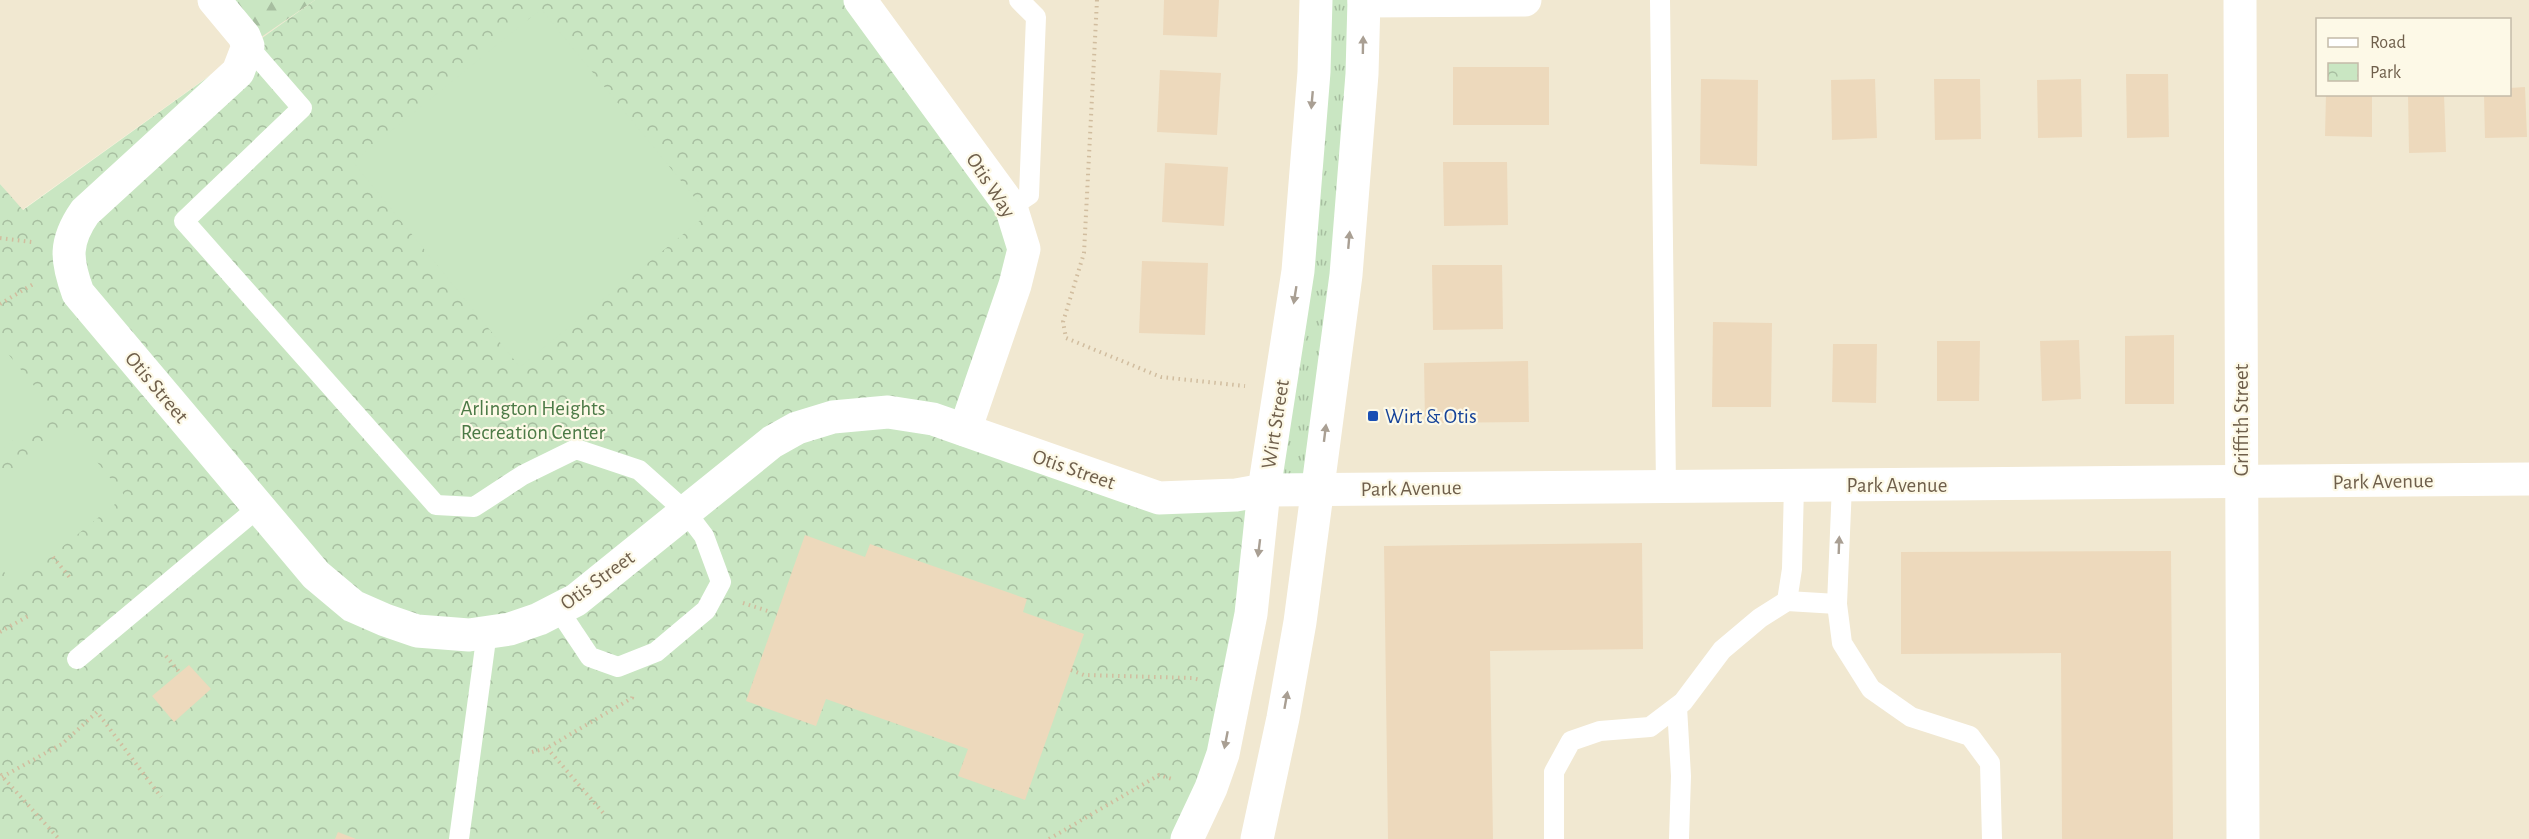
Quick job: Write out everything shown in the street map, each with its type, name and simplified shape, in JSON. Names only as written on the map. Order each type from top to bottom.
[{"type":"street","points":[[214,0],[244,36],[248,46]]},
{"type":"street","name":"Otis Way","points":[[860,0],[1011,207],[1024,249],[1015,285],[965,430]]},
{"type":"street","name":"Wirt Street","points":[[1186,839],[1211,788],[1223,754],[1251,614],[1264,490],[1299,271],[1314,72],[1316,0]]},
{"type":"street","points":[[1257,839],[1283,718],[1300,622],[1346,275],[1362,74],[1364,1],[1525,0]]},
{"type":"street","name":"Griffith Street","points":[[2240,0],[2242,839]]},
{"type":"street","name":"Otis Street","points":[[248,46],[238,72],[86,212],[73,229],[69,245],[69,266],[78,293],[316,575],[353,606],[385,620],[417,631],[469,634],[510,629],[539,619],[576,600],[604,579],[772,442],[797,428],[833,417],[888,412],[933,419],[1159,498],[1236,495],[1264,490]]},
{"type":"street","name":"Park Avenue","points":[[1264,490],[2529,479]]},
{"type":"lane","points":[[1011,207],[1029,195],[1036,29],[1036,17],[1019,0]]},
{"type":"lane","points":[[1660,0],[1666,486]]},
{"type":"lane","points":[[248,46],[302,108],[184,221],[436,505],[474,507],[523,475],[576,449],[639,470],[685,511],[704,536],[721,582],[706,610],[656,652],[618,667],[590,657],[558,609]]},
{"type":"lane","points":[[1787,601],[1792,569],[1794,485]]},
{"type":"lane","points":[[1842,485],[1837,604],[1842,643],[1871,689],[1911,717],[1970,736],[1990,763],[1992,839]]},
{"type":"lane","points":[[77,659],[259,507]]},
{"type":"lane","points":[[1554,839],[1554,771],[1571,741],[1600,731],[1650,727],[1677,707],[1722,650],[1760,618],[1787,601],[1837,604]]},
{"type":"lane","points":[[459,839],[487,632]]},
{"type":"lane","points":[[1677,707],[1681,776],[1679,839]]},
{"type":"path","points":[[1097,0],[1084,253],[1063,322],[1066,338],[1161,376],[1249,386]]},
{"type":"path","points":[[0,238],[32,242]]},
{"type":"path","points":[[0,304],[35,283]]},
{"type":"path","points":[[53,557],[72,579]]},
{"type":"path","points":[[733,599],[771,612]]},
{"type":"path","points":[[0,632],[30,615]]},
{"type":"path","points":[[166,656],[180,673]]},
{"type":"path","points":[[1071,670],[1084,675],[1192,678],[1206,681]]},
{"type":"path","points":[[532,752],[547,748],[632,698],[634,686]]},
{"type":"path","points":[[59,839],[1,776],[62,744],[97,712],[161,797]]},
{"type":"path","points":[[547,748],[605,815]]},
{"type":"path","points":[[1049,839],[1159,775],[1172,779]]},
{"type":"shaded area","points":[[0,0],[315,0],[22,210],[0,184]]},
{"type":"shaded area","points":[[860,0],[2529,0],[2529,839],[1187,839],[1159,498],[965,430]]},
{"type":"green space","points":[[214,0],[315,0],[248,46]]},
{"type":"green space","name":"Arlington Heights Recreation Center","points":[[315,0],[860,0],[1024,249],[965,430],[1159,498],[1236,495],[1262,524],[1187,839],[0,839],[0,184],[23,210]]},
{"type":"green space","points":[[1316,0],[1364,0],[1318,491],[1264,490]]},
{"type":"green space","points":[[541,9],[708,214],[520,367],[353,162]]},
{"type":"green space","points":[[0,344],[53,409],[0,451]]},
{"type":"green space","points":[[70,429],[125,496],[15,585],[0,567],[0,485]]},
{"type":"building","points":[[1164,0],[1219,0],[1217,37],[1163,35]]},
{"type":"building","points":[[1453,67],[1549,67],[1549,125],[1453,125]]},
{"type":"building","points":[[1160,70],[1221,73],[1217,135],[1157,132]]},
{"type":"building","points":[[2126,74],[2168,74],[2169,137],[2127,138]]},
{"type":"building","points":[[1701,79],[1758,80],[1757,166],[1700,164]]},
{"type":"building","points":[[1875,79],[1877,138],[1832,140],[1831,80]]},
{"type":"building","points":[[1934,79],[1980,79],[1981,139],[1935,140]]},
{"type":"building","points":[[2081,79],[2082,137],[2038,138],[2037,80]]},
{"type":"building","points":[[2525,87],[2527,137],[2485,138],[2484,96],[2511,96],[2511,88]]},
{"type":"building","points":[[2326,96],[2372,96],[2372,137],[2325,136]]},
{"type":"building","points":[[2408,96],[2444,96],[2446,152],[2409,153]]},
{"type":"building","points":[[1443,162],[1507,162],[1508,225],[1444,226]]},
{"type":"building","points":[[1165,163],[1228,167],[1224,226],[1162,222]]},
{"type":"building","points":[[1142,261],[1208,263],[1205,335],[1139,333]]},
{"type":"building","points":[[1432,265],[1502,265],[1503,329],[1433,330]]},
{"type":"building","points":[[1713,322],[1772,323],[1771,407],[1712,407]]},
{"type":"building","points":[[2174,335],[2174,404],[2125,404],[2125,336]]},
{"type":"building","points":[[2079,340],[2081,399],[2042,401],[2040,341]]},
{"type":"building","points":[[1937,341],[1980,341],[1979,401],[1937,401]]},
{"type":"building","points":[[1833,344],[1877,344],[1876,403],[1832,402]]},
{"type":"building","points":[[1528,361],[1529,422],[1425,423],[1424,363]]},
{"type":"building","points":[[805,535],[865,557],[870,544],[1027,599],[1023,612],[1084,634],[1025,800],[958,776],[968,749],[826,699],[816,726],[746,701]]},
{"type":"building","points":[[1642,543],[1643,649],[1490,651],[1493,839],[1388,839],[1384,546]]},
{"type":"building","points":[[2171,551],[2173,839],[2062,839],[2061,653],[1901,654],[1901,552]]},
{"type":"building","points":[[189,665],[211,689],[174,722],[152,696]]},
{"type":"building","points":[[338,832],[356,839],[335,839]]},
{"type":"place","name":"Wirt & Otis","points":[[1373,416]]}]
